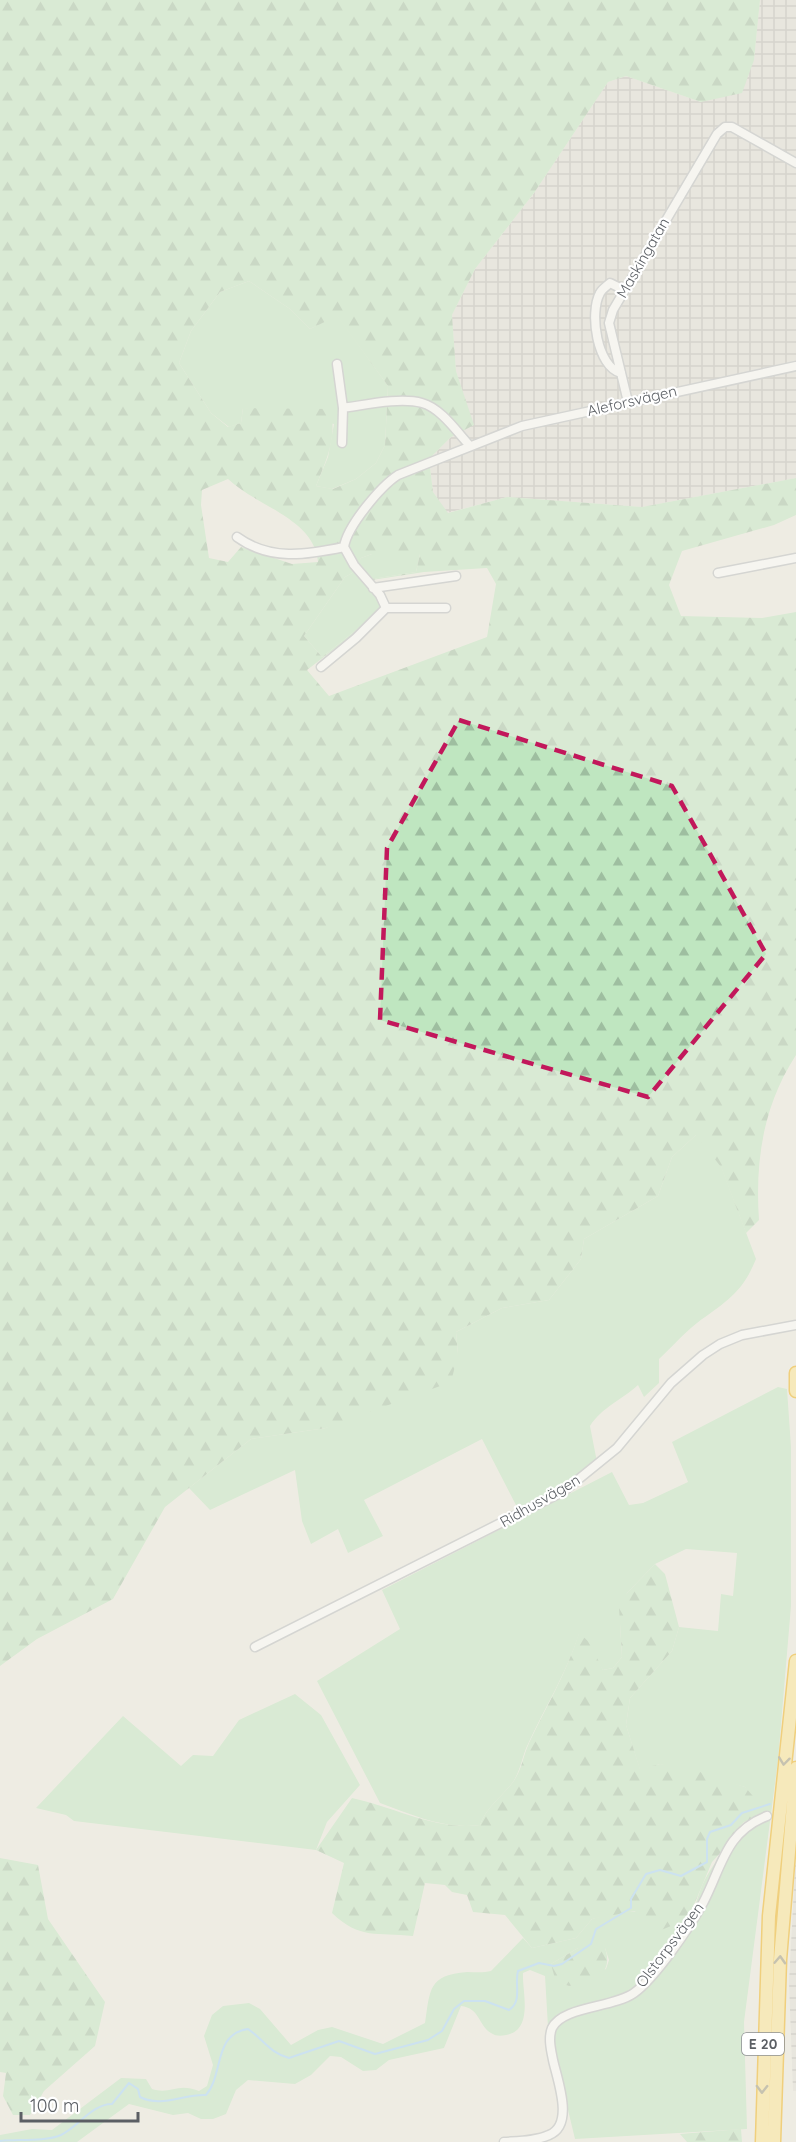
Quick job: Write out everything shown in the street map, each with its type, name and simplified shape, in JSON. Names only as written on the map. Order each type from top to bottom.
[{"type":"highway","points":[[796,1372],[796,1390]]},
{"type":"highway","name":"E 20","points":[[762,2142],[769,1916],[796,1661]]},
{"type":"highway","name":"E 20","points":[[774,2142],[780,1960],[796,1768]]},
{"type":"street","name":"Maskingatan","points":[[628,402],[609,322],[624,290],[717,134],[725,127],[740,130],[796,163]]},
{"type":"street","points":[[621,373],[609,367],[602,356],[596,318],[599,293],[603,288],[610,283],[624,290]]},
{"type":"street","points":[[337,364],[343,408],[342,443]]},
{"type":"street","name":"Aleforsvägen","points":[[344,547],[348,535],[384,485],[398,475],[470,446],[522,426],[796,366]]},
{"type":"street","points":[[343,408],[386,402],[422,403],[437,412],[470,446]]},
{"type":"street","points":[[237,537],[259,550],[285,555],[344,547],[354,565],[386,608]]},
{"type":"street","points":[[718,573],[796,558]]},
{"type":"street","points":[[373,588],[456,576]]},
{"type":"street","points":[[321,667],[356,638],[386,608],[446,608]]},
{"type":"street","name":"Ridhusvägen","points":[[255,1647],[564,1491],[617,1448],[671,1383],[703,1355],[720,1344],[742,1335],[796,1325]]},
{"type":"street","name":"Olstorpsvägen","points":[[504,2142],[552,2135],[559,2126],[562,2101],[550,2044],[552,2029],[569,2014],[620,2000],[633,1994],[645,1984],[701,1906],[731,1842],[752,1822],[767,1815]]},
{"type":"highlighted area","points":[[459,720],[672,786],[766,954],[648,1097],[380,1020],[387,848]]},
{"type":"shaded area","points":[[760,0],[796,0],[796,478],[642,507],[507,497],[447,513],[433,492],[429,459],[451,437],[473,425],[456,371],[452,315],[475,269],[534,193],[608,82],[626,76],[701,102],[754,60]]},
{"type":"shaded area","points":[[796,1849],[796,2091],[793,2091],[789,1982]]},
{"type":"green space","points":[[0,0],[760,0],[754,60],[742,93],[701,102],[626,76],[608,82],[534,193],[475,269],[452,315],[456,371],[474,425],[451,437],[429,459],[433,492],[448,513],[507,497],[642,507],[796,478],[796,515],[774,525],[682,551],[669,585],[681,616],[762,618],[796,612],[796,1055],[776,1094],[764,1134],[758,1176],[759,1220],[746,1233],[721,1167],[696,1135],[672,1157],[658,1196],[584,1239],[581,1259],[549,1300],[502,1308],[456,1332],[458,1354],[451,1382],[326,1428],[251,1439],[165,1507],[113,1599],[37,1639],[0,1666]],"holes":[[[249,281],[290,309],[310,329],[337,316],[388,386],[385,445],[376,463],[356,479],[333,489],[316,486],[332,439],[330,409],[243,408],[241,423],[228,427],[211,413],[179,363],[191,331],[220,292]],[[228,479],[296,524],[307,535],[314,547],[318,562],[292,564],[241,547],[228,562],[209,558],[201,505],[202,490]],[[372,554],[420,554],[416,572],[372,579],[358,564],[361,558]],[[487,568],[496,584],[487,637],[329,696],[307,670],[381,613],[386,598],[372,580],[424,572]],[[354,572],[381,602],[380,611],[322,657],[304,636],[345,577]]]},
{"type":"green space","points":[[249,281],[290,309],[310,329],[337,315],[388,386],[385,445],[376,463],[356,479],[332,489],[316,486],[328,457],[334,424],[243,408],[241,423],[229,427],[211,413],[179,363],[191,331],[220,292]]},
{"type":"green space","points":[[372,554],[420,554],[416,572],[372,579],[357,565],[361,558]]},
{"type":"green space","points":[[354,572],[381,602],[380,611],[322,657],[304,636],[345,577]]},
{"type":"green space","points":[[697,1134],[721,1166],[756,1259],[739,1289],[692,1327],[659,1359],[659,1383],[644,1397],[638,1385],[595,1419],[590,1426],[597,1462],[561,1487],[519,1511],[482,1439],[364,1500],[383,1536],[348,1553],[338,1529],[311,1544],[302,1521],[295,1470],[210,1510],[189,1488],[251,1439],[326,1428],[458,1354],[456,1332],[502,1308],[549,1300],[581,1259],[584,1239],[658,1196],[672,1157]]},
{"type":"green space","points":[[778,1387],[787,1389],[791,1447],[791,1606],[778,1760],[744,2022],[747,2129],[575,2139],[548,2027],[545,1976],[530,1970],[523,1973],[525,2007],[522,2023],[510,2034],[500,2036],[491,2033],[472,2010],[461,2006],[444,2048],[389,2060],[376,2070],[363,2071],[341,2057],[330,2056],[311,2075],[295,2084],[248,2080],[236,2090],[226,2114],[213,2119],[201,2119],[188,2113],[173,2115],[129,2104],[77,2142],[0,2142],[0,2135],[32,2129],[52,2130],[121,2078],[146,2079],[152,2089],[164,2091],[185,2088],[199,2091],[207,2086],[213,2065],[204,2036],[212,2015],[223,2006],[249,2003],[260,2009],[291,2045],[318,2030],[332,2027],[383,2044],[425,2023],[430,1993],[438,1981],[454,1974],[491,1971],[523,1938],[532,1948],[576,1938],[592,1919],[615,1913],[695,1907],[706,1877],[735,1833],[746,1822],[759,1815],[745,1787],[660,1764],[640,1770],[626,1725],[630,1698],[672,1651],[679,1627],[718,1631],[721,1594],[733,1596],[737,1553],[686,1549],[655,1564],[627,1593],[620,1624],[622,1657],[613,1668],[603,1670],[579,1634],[562,1676],[526,1749],[516,1777],[490,1807],[480,1825],[442,1823],[417,1817],[380,1803],[317,1681],[400,1629],[382,1590],[612,1472],[629,1505],[643,1503],[688,1482],[672,1442]],"holes":[[[578,1948],[605,1948],[609,1960],[606,1969],[569,1986],[561,1983],[551,1964]]]},
{"type":"green space","points":[[655,1564],[665,1574],[679,1627],[672,1651],[630,1698],[626,1725],[640,1769],[660,1764],[685,1767],[745,1787],[759,1803],[760,1815],[744,1822],[712,1862],[688,1919],[649,1935],[635,1911],[592,1919],[576,1938],[532,1948],[505,1915],[473,1912],[467,1895],[452,1892],[445,1885],[425,1883],[413,1936],[370,1933],[342,1922],[332,1913],[344,1863],[316,1850],[352,1798],[448,1825],[480,1825],[490,1807],[516,1777],[579,1633],[589,1642],[603,1670],[613,1668],[622,1657],[619,1607],[627,1593]]},
{"type":"green space","points":[[295,1694],[321,1715],[360,1785],[327,1822],[316,1850],[74,1821],[66,1815],[36,1808],[123,1716],[181,1766],[193,1755],[213,1756],[239,1720]]},
{"type":"green space","points":[[0,1858],[38,1865],[48,1919],[105,2002],[95,2046],[44,2091],[30,2115],[13,2115],[3,2096],[6,2073],[0,2072]]},
{"type":"green space","points":[[594,1946],[605,1948],[607,1958],[605,1969],[598,1981],[569,1986],[556,1982],[551,1964],[578,1948]]},
{"type":"green space","points":[[741,2129],[742,2142],[687,2142],[680,2134]]},
{"type":"waterway","points":[[0,2141],[39,2139],[61,2135],[98,2108],[112,2104],[129,2083],[138,2089],[140,2097],[148,2100],[164,2101],[206,2095],[212,2086],[229,2038],[237,2032],[248,2029],[272,2050],[289,2058],[339,2041],[375,2054],[428,2040],[442,2031],[454,2009],[464,2001],[485,2001],[509,2010],[516,2002],[518,1971],[539,1963],[554,1966],[562,1964],[591,1944],[596,1929],[631,1908],[631,1899],[646,1874],[660,1870],[681,1876],[707,1862],[707,1839],[710,1832],[731,1825],[742,1813],[770,1804]]}]
